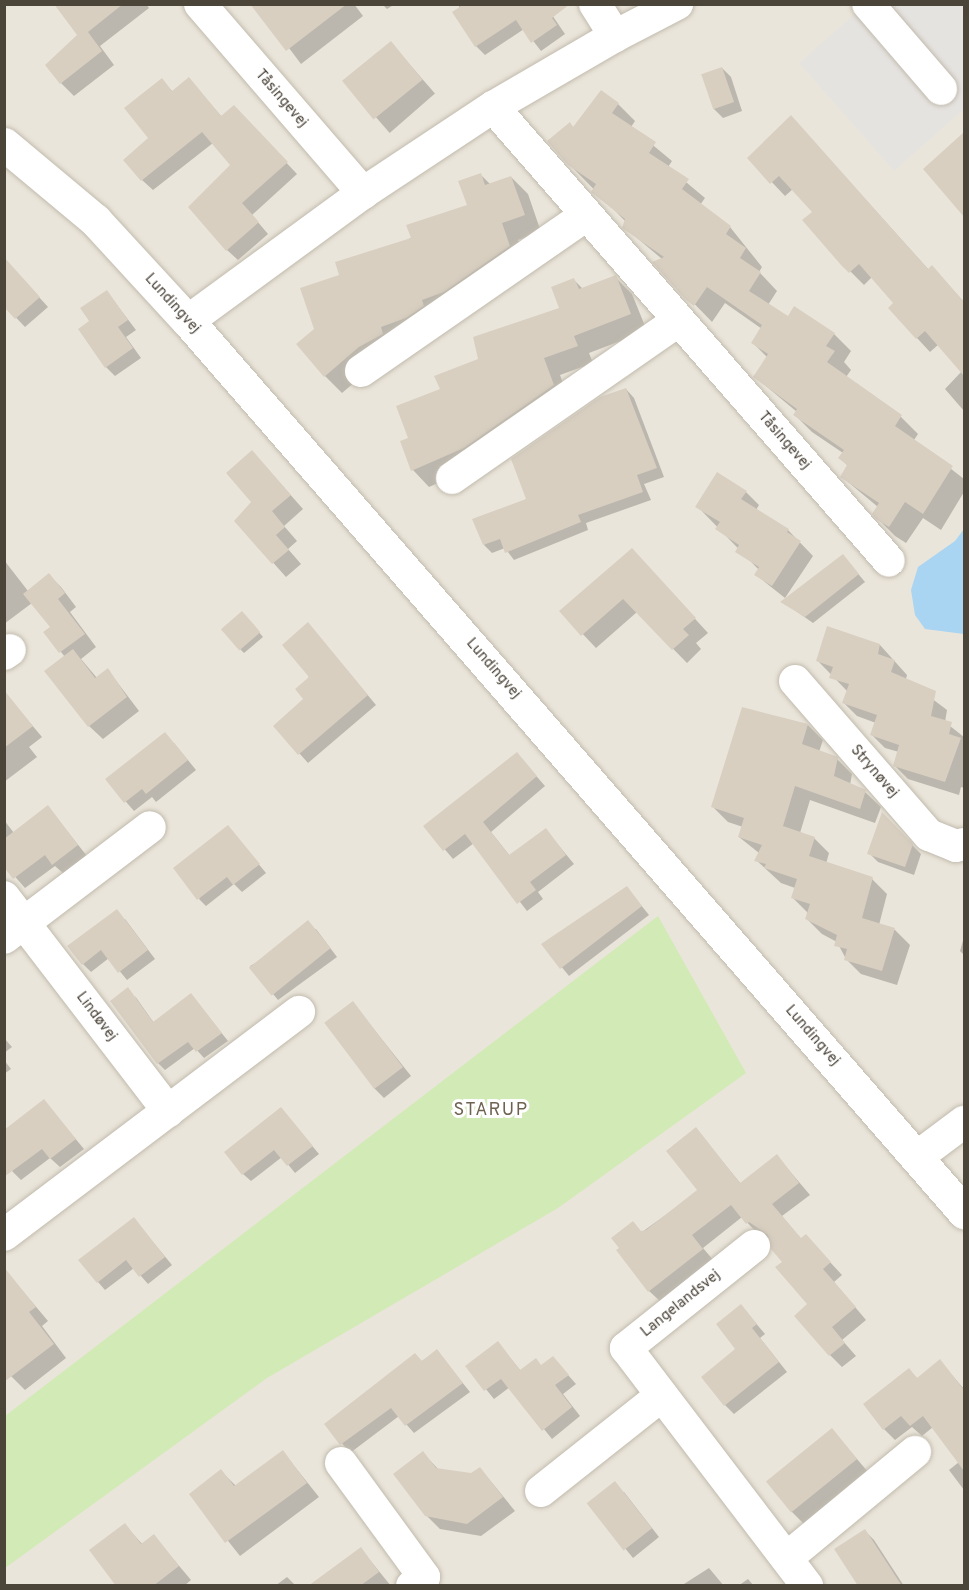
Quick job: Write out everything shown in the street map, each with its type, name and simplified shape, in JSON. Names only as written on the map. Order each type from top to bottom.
[{"type":"street","name":"Tåsingevej","points":[[200,4],[363,193]]},
{"type":"street","points":[[595,4],[615,36]]},
{"type":"street","points":[[188,321],[363,193],[493,107],[615,36],[676,4]]},
{"type":"street","points":[[867,4],[941,89]]},
{"type":"street","name":"Tåsingevej","points":[[493,107],[890,561]]},
{"type":"street","name":"Lundingvej","points":[[4,144],[95,220],[188,321],[964,1212]]},
{"type":"street","points":[[361,371],[586,215]]},
{"type":"street","points":[[452,478],[678,321]]},
{"type":"street","name":"Strynøvej","points":[[795,681],[928,835],[956,846],[964,844]]},
{"type":"street","points":[[14,930],[150,827]]},
{"type":"street","name":"Lindøvej","points":[[4,897],[14,930],[168,1111]]},
{"type":"street","points":[[4,1235],[299,1011]]},
{"type":"street","points":[[917,1157],[964,1122]]},
{"type":"street","name":"Langelandsvej","points":[[754,1246],[626,1348],[788,1557],[807,1586]]},
{"type":"street","points":[[541,1491],[662,1395]]},
{"type":"street","points":[[788,1557],[915,1452]]},
{"type":"street","points":[[340,1463],[424,1577],[412,1586]]},
{"type":"shaded area","points":[[962,4],[964,109],[894,171],[799,63],[865,5]]},
{"type":"shaded area","points":[[5,5],[964,5],[964,1585],[5,1585]]},
{"type":"green space","points":[[658,916],[746,1073],[558,1208],[267,1378],[5,1568],[5,1416]]},
{"type":"water","points":[[964,529],[964,634],[925,629],[915,615],[911,590],[918,567],[955,541]]},
{"type":"building","points":[[54,4],[123,4],[88,32],[102,51],[60,84],[45,65],[77,35]]},
{"type":"building","points":[[250,4],[347,4],[286,51]]},
{"type":"building","points":[[464,4],[570,4],[552,18],[557,25],[531,43],[516,20],[475,47],[452,12]]},
{"type":"building","points":[[391,41],[422,80],[374,120],[342,81]]},
{"type":"building","points":[[722,67],[734,102],[713,109],[701,74]]},
{"type":"building","points":[[189,77],[221,116],[234,105],[288,162],[242,203],[259,222],[226,251],[188,207],[230,165],[202,132],[141,181],[123,160],[148,138],[124,108],[162,78],[172,91]]},
{"type":"building","points":[[601,90],[619,103],[612,113],[656,142],[649,153],[689,179],[682,189],[731,226],[726,234],[746,248],[740,258],[761,272],[749,291],[788,316],[794,306],[835,333],[826,346],[835,351],[827,362],[902,415],[895,426],[953,466],[923,514],[905,502],[889,527],[876,519],[872,514],[879,503],[840,477],[847,465],[838,458],[844,450],[793,415],[797,409],[753,377],[768,354],[751,343],[762,325],[707,287],[694,306],[685,299],[652,262],[664,257],[622,228],[625,219],[591,192],[596,184],[568,165],[547,141],[570,122],[573,127]]},
{"type":"building","points":[[791,115],[928,269],[932,265],[964,302],[964,376],[925,331],[916,339],[888,308],[893,303],[859,264],[849,273],[841,265],[802,220],[812,212],[779,176],[770,184],[747,158]]},
{"type":"building","points":[[964,132],[964,217],[923,169]]},
{"type":"building","points":[[481,173],[485,185],[511,176],[525,215],[502,223],[510,246],[444,292],[422,300],[424,306],[406,318],[381,327],[383,334],[359,347],[324,377],[296,344],[314,329],[300,288],[339,275],[335,262],[411,238],[406,225],[467,205],[458,181]]},
{"type":"building","points":[[4,257],[40,297],[15,319],[4,307]]},
{"type":"building","points":[[616,275],[631,314],[574,336],[578,346],[544,358],[554,385],[464,448],[411,471],[400,441],[408,438],[396,406],[440,389],[434,376],[478,359],[473,337],[559,308],[551,287],[574,278],[579,289]]},
{"type":"building","points":[[107,290],[128,320],[118,327],[133,348],[105,368],[78,329],[89,321],[80,308]]},
{"type":"building","points":[[626,388],[657,468],[637,475],[643,492],[578,515],[581,522],[505,553],[500,539],[483,545],[472,519],[526,499],[511,459],[600,397]]},
{"type":"building","points":[[252,450],[291,495],[272,511],[285,527],[276,535],[289,550],[272,564],[234,521],[251,502],[226,473]]},
{"type":"building","points":[[717,472],[747,491],[741,499],[789,529],[787,532],[801,541],[772,586],[754,575],[759,567],[735,552],[739,545],[715,529],[720,522],[695,507]]},
{"type":"building","points":[[632,548],[696,618],[683,629],[689,635],[672,650],[623,599],[581,636],[559,611]]},
{"type":"building","points":[[843,554],[859,574],[805,617],[780,602]]},
{"type":"building","points":[[49,573],[65,593],[58,599],[85,634],[59,653],[43,632],[50,627],[23,594]]},
{"type":"building","points":[[242,611],[260,632],[239,651],[221,629]]},
{"type":"building","points":[[308,622],[368,695],[298,755],[273,726],[303,699],[295,689],[309,677],[282,645]]},
{"type":"building","points":[[827,626],[880,644],[878,654],[895,660],[891,672],[936,691],[931,716],[952,722],[949,734],[961,738],[945,782],[893,766],[899,745],[870,735],[877,715],[842,703],[849,684],[829,678],[833,667],[816,661]]},
{"type":"building","points":[[73,649],[95,678],[108,668],[127,697],[88,727],[44,671]]},
{"type":"building","points":[[4,690],[33,726],[4,748]]},
{"type":"building","points":[[742,707],[808,724],[802,744],[838,757],[834,776],[866,790],[860,809],[795,786],[783,826],[815,837],[809,856],[873,877],[862,918],[895,928],[882,971],[844,960],[847,949],[834,946],[837,935],[805,919],[810,904],[791,898],[797,879],[764,868],[766,864],[754,861],[762,845],[738,837],[744,818],[711,807]]},
{"type":"building","points":[[165,732],[188,760],[146,794],[142,789],[124,803],[105,779]]},
{"type":"building","points":[[517,752],[537,776],[483,822],[509,855],[546,828],[566,855],[530,882],[536,890],[517,904],[465,834],[443,851],[423,826]]},
{"type":"building","points":[[48,805],[78,845],[52,865],[45,855],[13,879],[4,867],[4,839]]},
{"type":"building","points":[[882,812],[913,844],[905,867],[867,854]]},
{"type":"building","points":[[228,825],[260,864],[233,885],[227,877],[197,900],[173,868]]},
{"type":"building","points":[[627,886],[642,906],[560,969],[541,944]]},
{"type":"building","points":[[117,909],[148,950],[118,973],[101,950],[82,965],[67,946]]},
{"type":"building","points":[[308,920],[331,948],[272,996],[249,968]]},
{"type":"building","points":[[128,987],[153,1022],[191,993],[222,1033],[196,1052],[188,1042],[157,1064],[110,1001]]},
{"type":"building","points":[[353,1001],[403,1067],[374,1089],[324,1023]]},
{"type":"building","points":[[44,1099],[76,1139],[50,1159],[42,1149],[4,1177],[4,1130]]},
{"type":"building","points":[[281,1107],[313,1146],[287,1166],[274,1150],[242,1175],[224,1152]]},
{"type":"building","points":[[696,1127],[740,1183],[777,1154],[799,1183],[772,1204],[801,1238],[806,1234],[831,1262],[823,1269],[856,1307],[832,1327],[845,1343],[829,1356],[794,1316],[807,1304],[775,1267],[782,1262],[771,1249],[768,1235],[749,1222],[746,1224],[731,1205],[692,1235],[703,1249],[648,1292],[616,1250],[619,1248],[611,1238],[633,1221],[641,1231],[646,1230],[697,1190],[666,1151]]},
{"type":"building","points":[[134,1217],[165,1257],[139,1277],[126,1260],[97,1283],[78,1260]]},
{"type":"building","points":[[4,1267],[36,1307],[29,1312],[54,1344],[4,1382]]},
{"type":"building","points":[[741,1304],[757,1324],[752,1328],[779,1362],[724,1406],[701,1377],[735,1349],[716,1324]]},
{"type":"building","points":[[498,1341],[520,1370],[536,1358],[541,1365],[553,1356],[569,1375],[555,1385],[572,1407],[542,1431],[501,1379],[484,1391],[465,1366]]},
{"type":"building","points":[[437,1349],[463,1383],[405,1426],[391,1408],[340,1445],[324,1424],[415,1353],[422,1361]]},
{"type":"building","points":[[940,1359],[964,1390],[964,1471],[923,1416],[910,1426],[901,1416],[883,1430],[863,1404],[909,1368],[917,1378]]},
{"type":"building","points":[[832,1428],[857,1459],[791,1513],[766,1481]]},
{"type":"building","points":[[283,1450],[307,1483],[225,1543],[189,1494],[221,1469],[234,1486]]},
{"type":"building","points":[[423,1451],[436,1468],[471,1473],[480,1467],[503,1497],[467,1524],[425,1516],[393,1474]]},
{"type":"building","points":[[615,1481],[652,1528],[624,1550],[587,1503]]},
{"type":"building","points":[[125,1523],[141,1544],[154,1534],[179,1566],[153,1586],[116,1586],[89,1550]]},
{"type":"building","points":[[865,1529],[902,1586],[858,1586],[834,1549]]},
{"type":"building","points":[[361,1547],[379,1572],[360,1586],[308,1586]]},
{"type":"district","name":"STARUP","points":[[491,1111]]}]
